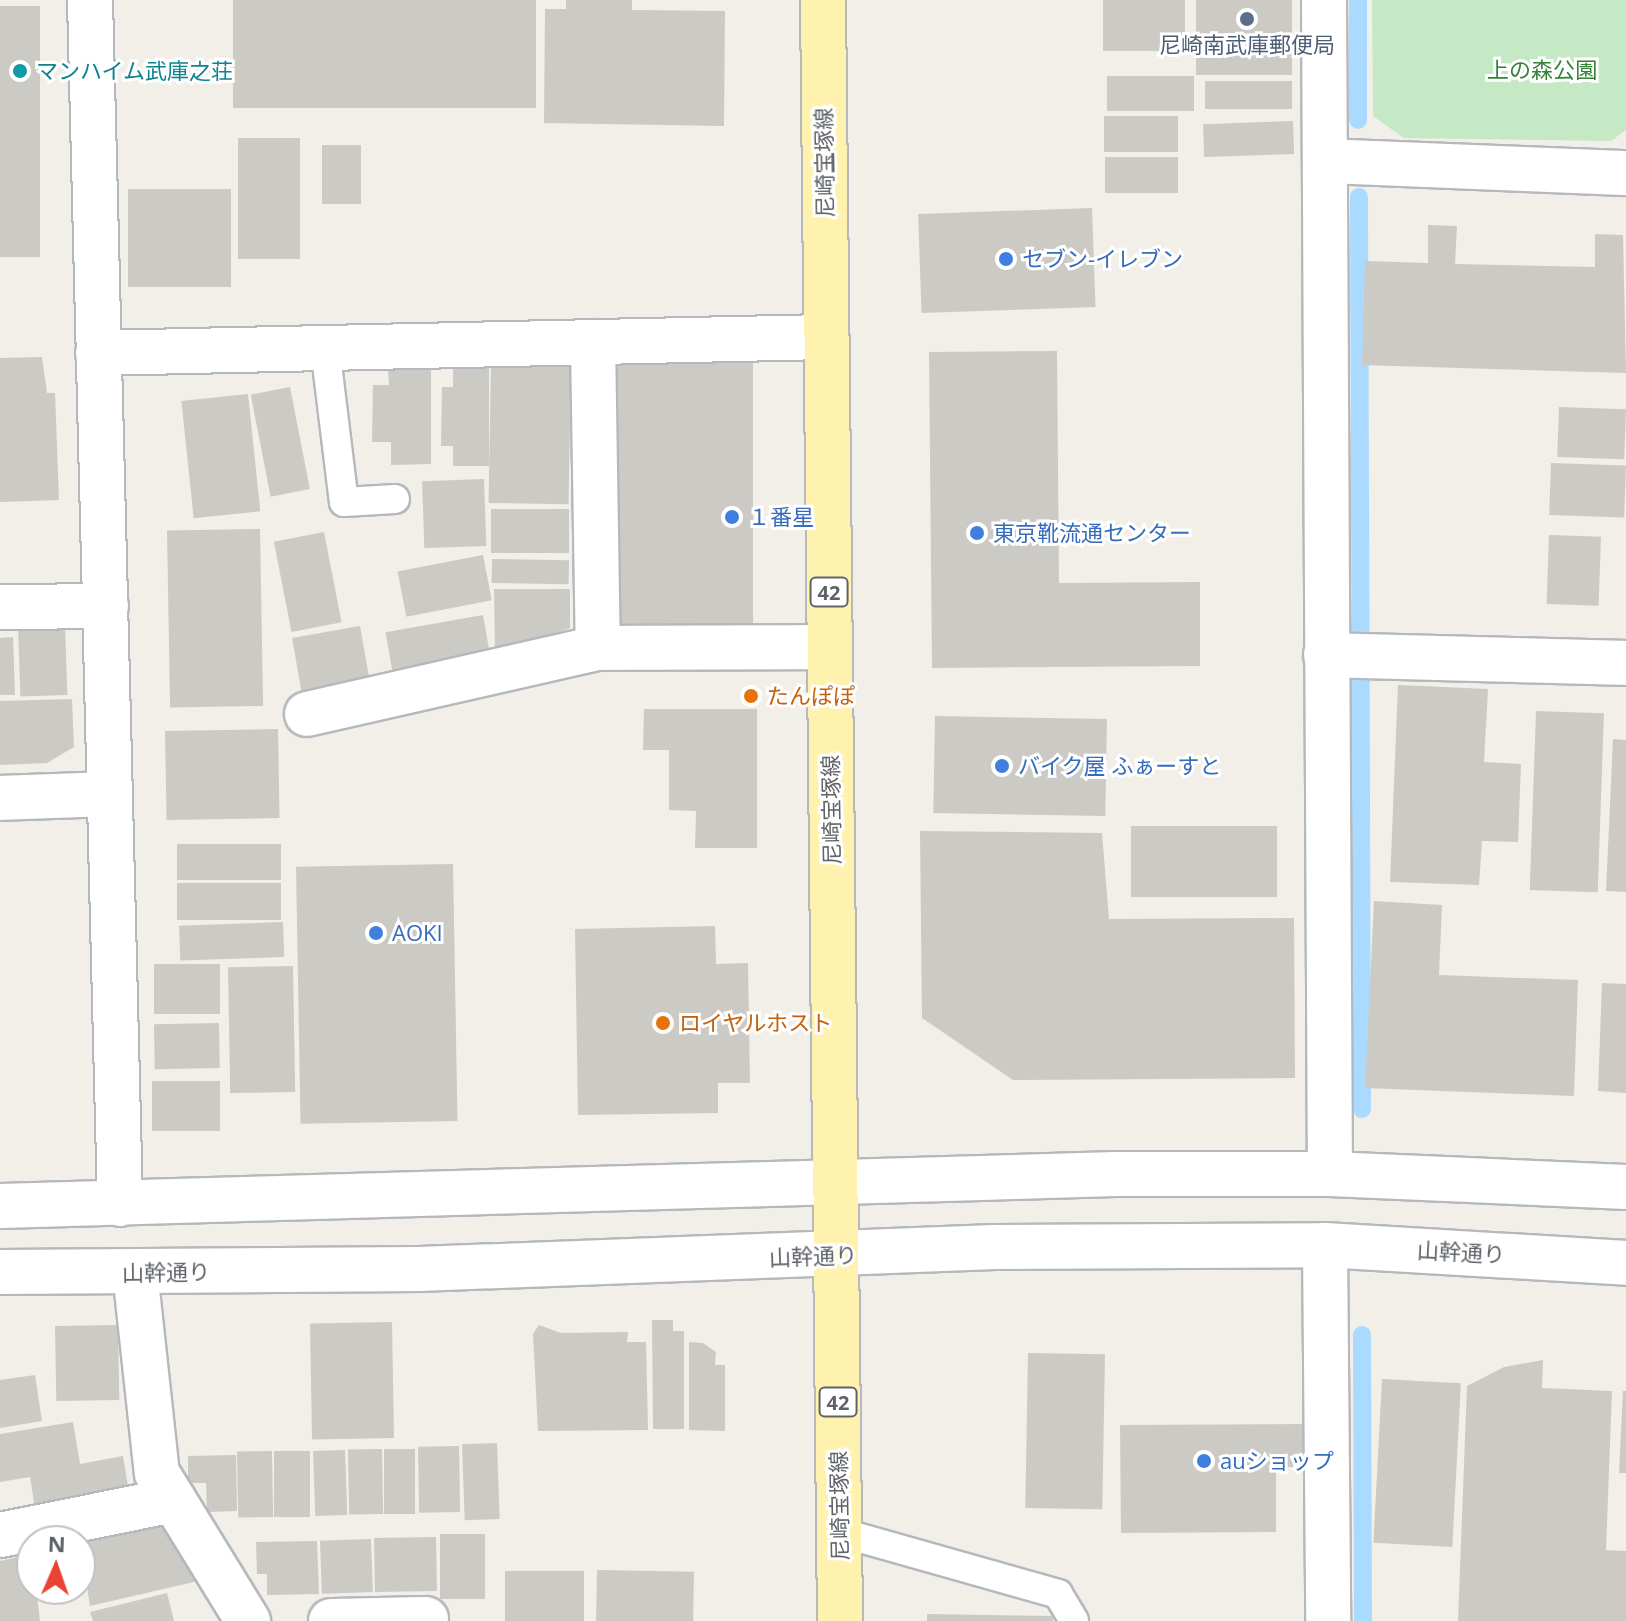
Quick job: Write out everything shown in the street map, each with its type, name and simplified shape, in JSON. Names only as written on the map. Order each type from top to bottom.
[{"type":"main road","name":"尼崎宝塚線","points":[[823,0],[840,1621]]},
{"type":"street","points":[[90,0],[120,1204]]},
{"type":"street","points":[[1324,0],[1326,161],[1350,656],[1330,1174]]},
{"type":"street","points":[[1326,161],[1626,173]]},
{"type":"street","points":[[98,353],[826,337]]},
{"type":"street","points":[[593,342],[598,648]]},
{"type":"street","points":[[0,607],[106,606]]},
{"type":"street","points":[[307,714],[598,648],[830,647]]},
{"type":"street","points":[[1350,656],[1626,663]]},
{"type":"street","points":[[0,798],[109,794]]},
{"type":"street","points":[[0,1206],[1330,1174],[1626,1187]]},
{"type":"street","points":[[1325,1245],[1328,1621]]},
{"type":"street","name":"山幹通り","points":[[0,1272],[135,1272],[1325,1245],[1626,1263]]},
{"type":"street","points":[[135,1272],[157,1473],[248,1621]]},
{"type":"street","points":[[0,1535],[174,1500]]},
{"type":"street","points":[[331,1621],[426,1619]]},
{"type":"lane","points":[[325,348],[344,502],[395,499]]},
{"type":"lane","points":[[839,1532],[1058,1594],[1074,1621]]},
{"type":"green space","name":"上の森公園","points":[[1372,0],[1626,0],[1626,130],[1611,141],[1404,138],[1373,116]]},
{"type":"building","points":[[233,0],[536,0],[536,108],[233,108]]},
{"type":"building","points":[[566,0],[632,0],[632,10],[725,11],[724,126],[544,123],[545,9],[566,9]]},
{"type":"building","points":[[1103,0],[1185,0],[1185,51],[1103,51]]},
{"type":"building","points":[[1196,0],[1292,0],[1292,75],[1196,75]]},
{"type":"building","name":"マンハイム武庫之荘","points":[[0,6],[40,6],[40,257],[0,257]]},
{"type":"building","points":[[1107,76],[1194,76],[1194,111],[1107,111]]},
{"type":"building","points":[[1205,81],[1292,81],[1292,109],[1205,109]]},
{"type":"building","points":[[1104,116],[1178,116],[1178,152],[1104,152]]},
{"type":"building","points":[[1293,121],[1294,154],[1204,157],[1203,124]]},
{"type":"building","points":[[238,138],[300,138],[300,259],[238,259]]},
{"type":"building","points":[[322,145],[361,145],[361,204],[322,204]]},
{"type":"building","points":[[1105,157],[1178,157],[1178,193],[1105,193]]},
{"type":"building","points":[[128,189],[231,189],[231,287],[128,287]]},
{"type":"building","name":"セブン-イレブン","points":[[1092,208],[1095,307],[922,313],[918,214]]},
{"type":"building","points":[[1428,225],[1457,226],[1455,264],[1595,267],[1595,234],[1623,235],[1626,373],[1362,365],[1365,261],[1428,263]]},
{"type":"building","points":[[1057,351],[1059,583],[1200,582],[1200,666],[932,668],[929,352]]},
{"type":"building","points":[[42,357],[47,393],[55,393],[59,500],[0,502],[0,358]]},
{"type":"building","points":[[614,358],[753,358],[753,629],[614,629]]},
{"type":"building","points":[[491,361],[571,362],[569,504],[489,503]]},
{"type":"building","points":[[489,368],[489,466],[453,466],[453,446],[441,446],[442,387],[453,387],[453,369]]},
{"type":"building","points":[[388,370],[431,370],[431,464],[391,465],[391,442],[372,442],[373,385],[389,385]]},
{"type":"building","points":[[290,387],[310,489],[271,497],[251,395]]},
{"type":"building","points":[[248,394],[260,511],[194,518],[181,401]]},
{"type":"building","points":[[1559,407],[1626,409],[1624,459],[1557,457]]},
{"type":"building","points":[[1551,463],[1626,466],[1624,518],[1549,515]]},
{"type":"building","points":[[484,479],[486,546],[424,548],[422,481]]},
{"type":"building","points":[[491,509],[569,509],[569,553],[491,553]]},
{"type":"building","points":[[260,529],[263,706],[170,708],[167,531]]},
{"type":"building","points":[[324,532],[342,622],[291,632],[274,542]]},
{"type":"building","points":[[1549,535],[1601,537],[1599,606],[1547,604]]},
{"type":"building","points":[[483,555],[492,600],[406,617],[398,572]]},
{"type":"building","points":[[492,559],[569,560],[569,584],[492,583]]},
{"type":"building","points":[[494,589],[570,589],[570,628],[495,655]]},
{"type":"building","points":[[483,615],[491,659],[393,677],[386,632]]},
{"type":"building","points":[[65,626],[67,695],[20,697],[18,628]]},
{"type":"building","points":[[360,626],[370,680],[302,692],[292,638]]},
{"type":"building","points":[[13,637],[15,695],[0,695],[0,638]]},
{"type":"building","points":[[1398,685],[1488,689],[1484,762],[1521,764],[1518,842],[1482,841],[1479,885],[1390,882]]},
{"type":"building","points":[[72,699],[74,747],[47,763],[0,765],[0,701]]},
{"type":"building","points":[[644,709],[757,709],[757,848],[695,848],[696,811],[669,810],[669,750],[643,750]]},
{"type":"building","points":[[1536,711],[1604,713],[1598,892],[1530,890]]},
{"type":"building","points":[[935,716],[1107,719],[1105,816],[933,813]]},
{"type":"building","points":[[278,729],[280,818],[167,820],[165,731]]},
{"type":"building","points":[[1613,739],[1626,740],[1626,892],[1606,891]]},
{"type":"building","points":[[1131,826],[1277,826],[1277,897],[1131,897]]},
{"type":"building","points":[[920,831],[1102,833],[1109,919],[1294,918],[1295,1078],[1013,1080],[922,1018]]},
{"type":"building","points":[[177,844],[281,844],[281,880],[177,880]]},
{"type":"building","name":"AOKI","points":[[453,864],[457,1121],[301,1124],[296,867]]},
{"type":"building","points":[[177,883],[281,883],[281,920],[177,920]]},
{"type":"building","points":[[1374,901],[1442,905],[1439,975],[1578,980],[1574,1096],[1365,1088]]},
{"type":"building","points":[[283,922],[284,957],[180,961],[179,926]]},
{"type":"building","name":"ロイヤルホスト","points":[[715,926],[716,964],[748,963],[750,1083],[718,1083],[718,1113],[578,1115],[575,929]]},
{"type":"building","points":[[154,964],[220,964],[220,1014],[154,1014]]},
{"type":"building","points":[[293,966],[295,1092],[230,1093],[228,967]]},
{"type":"building","points":[[1602,983],[1626,984],[1626,1093],[1598,1091]]},
{"type":"building","points":[[219,1023],[220,1068],[155,1069],[154,1024]]},
{"type":"building","points":[[152,1081],[220,1081],[220,1131],[152,1131]]},
{"type":"building","points":[[652,1320],[673,1320],[673,1331],[684,1331],[684,1429],[653,1429]]},
{"type":"building","points":[[392,1322],[394,1438],[312,1439],[310,1323]]},
{"type":"building","points":[[118,1325],[119,1400],[56,1401],[55,1326]]},
{"type":"building","points":[[539,1325],[561,1333],[628,1332],[627,1342],[646,1342],[648,1430],[538,1431],[533,1334]]},
{"type":"building","points":[[689,1342],[703,1343],[716,1352],[715,1365],[725,1365],[725,1431],[689,1430]]},
{"type":"building","points":[[1028,1353],[1105,1354],[1102,1509],[1025,1508]]},
{"type":"building","points":[[1543,1360],[1542,1388],[1612,1391],[1606,1550],[1626,1551],[1626,1621],[1458,1621],[1467,1386],[1504,1367]]},
{"type":"building","points":[[35,1375],[42,1421],[0,1428],[0,1380]]},
{"type":"building","points":[[1382,1379],[1461,1383],[1452,1547],[1373,1543]]},
{"type":"building","points":[[1623,1391],[1626,1391],[1626,1473],[1619,1473]]},
{"type":"building","points":[[73,1422],[80,1464],[123,1456],[129,1493],[35,1508],[30,1477],[0,1482],[0,1434]]},
{"type":"building","points":[[1303,1424],[1303,1467],[1276,1467],[1276,1532],[1121,1533],[1120,1425]]},
{"type":"building","points":[[497,1443],[500,1519],[465,1520],[462,1444]]},
{"type":"building","points":[[459,1446],[460,1512],[419,1513],[418,1447]]},
{"type":"building","points":[[382,1449],[383,1514],[349,1515],[348,1450]]},
{"type":"building","points":[[384,1449],[415,1449],[415,1514],[384,1514]]},
{"type":"building","points":[[345,1450],[347,1515],[315,1516],[313,1451]]},
{"type":"building","points":[[272,1451],[273,1517],[238,1518],[237,1452]]},
{"type":"building","points":[[274,1451],[310,1451],[310,1517],[274,1517]]},
{"type":"building","points":[[236,1455],[237,1511],[207,1512],[206,1483],[188,1483],[188,1456]]},
{"type":"building","points":[[164,1515],[198,1581],[96,1605],[96,1536]]},
{"type":"building","points":[[440,1534],[485,1534],[485,1599],[440,1599]]},
{"type":"building","points":[[436,1537],[437,1591],[375,1592],[374,1538]]},
{"type":"building","points":[[371,1539],[373,1592],[322,1594],[320,1541]]},
{"type":"building","points":[[317,1541],[319,1594],[267,1595],[267,1574],[257,1574],[256,1542]]},
{"type":"building","points":[[16,1558],[16,1605],[38,1605],[40,1621],[0,1621],[0,1561]]},
{"type":"building","points":[[597,1570],[694,1572],[693,1621],[596,1621]]},
{"type":"building","points":[[505,1571],[584,1571],[584,1621],[505,1621]]},
{"type":"building","points":[[167,1593],[174,1621],[93,1621],[90,1612]]},
{"type":"building","points":[[927,1614],[1053,1616],[1053,1621],[927,1621]]},
{"type":"waterway","points":[[1358,0],[1358,120]]},
{"type":"waterway","points":[[1359,197],[1362,1109]]},
{"type":"waterway","points":[[1362,1335],[1363,1621]]},
{"type":"place","name":"尼崎南武庫郵便局","points":[[1247,19]]},
{"type":"place","name":"マンハイム武庫之荘","points":[[20,71]]},
{"type":"place","name":"セブン-イレブン","points":[[1006,259]]},
{"type":"place","name":"１番星","points":[[732,517]]},
{"type":"place","name":"東京靴流通センター","points":[[977,533]]},
{"type":"place","name":"たんぽぽ","points":[[751,696]]},
{"type":"place","name":"バイク屋 ふぁーすと","points":[[1002,766]]},
{"type":"place","name":"AOKI","points":[[376,933]]},
{"type":"place","name":"ロイヤルホスト","points":[[663,1023]]},
{"type":"place","name":"auショップ","points":[[1204,1461]]}]
